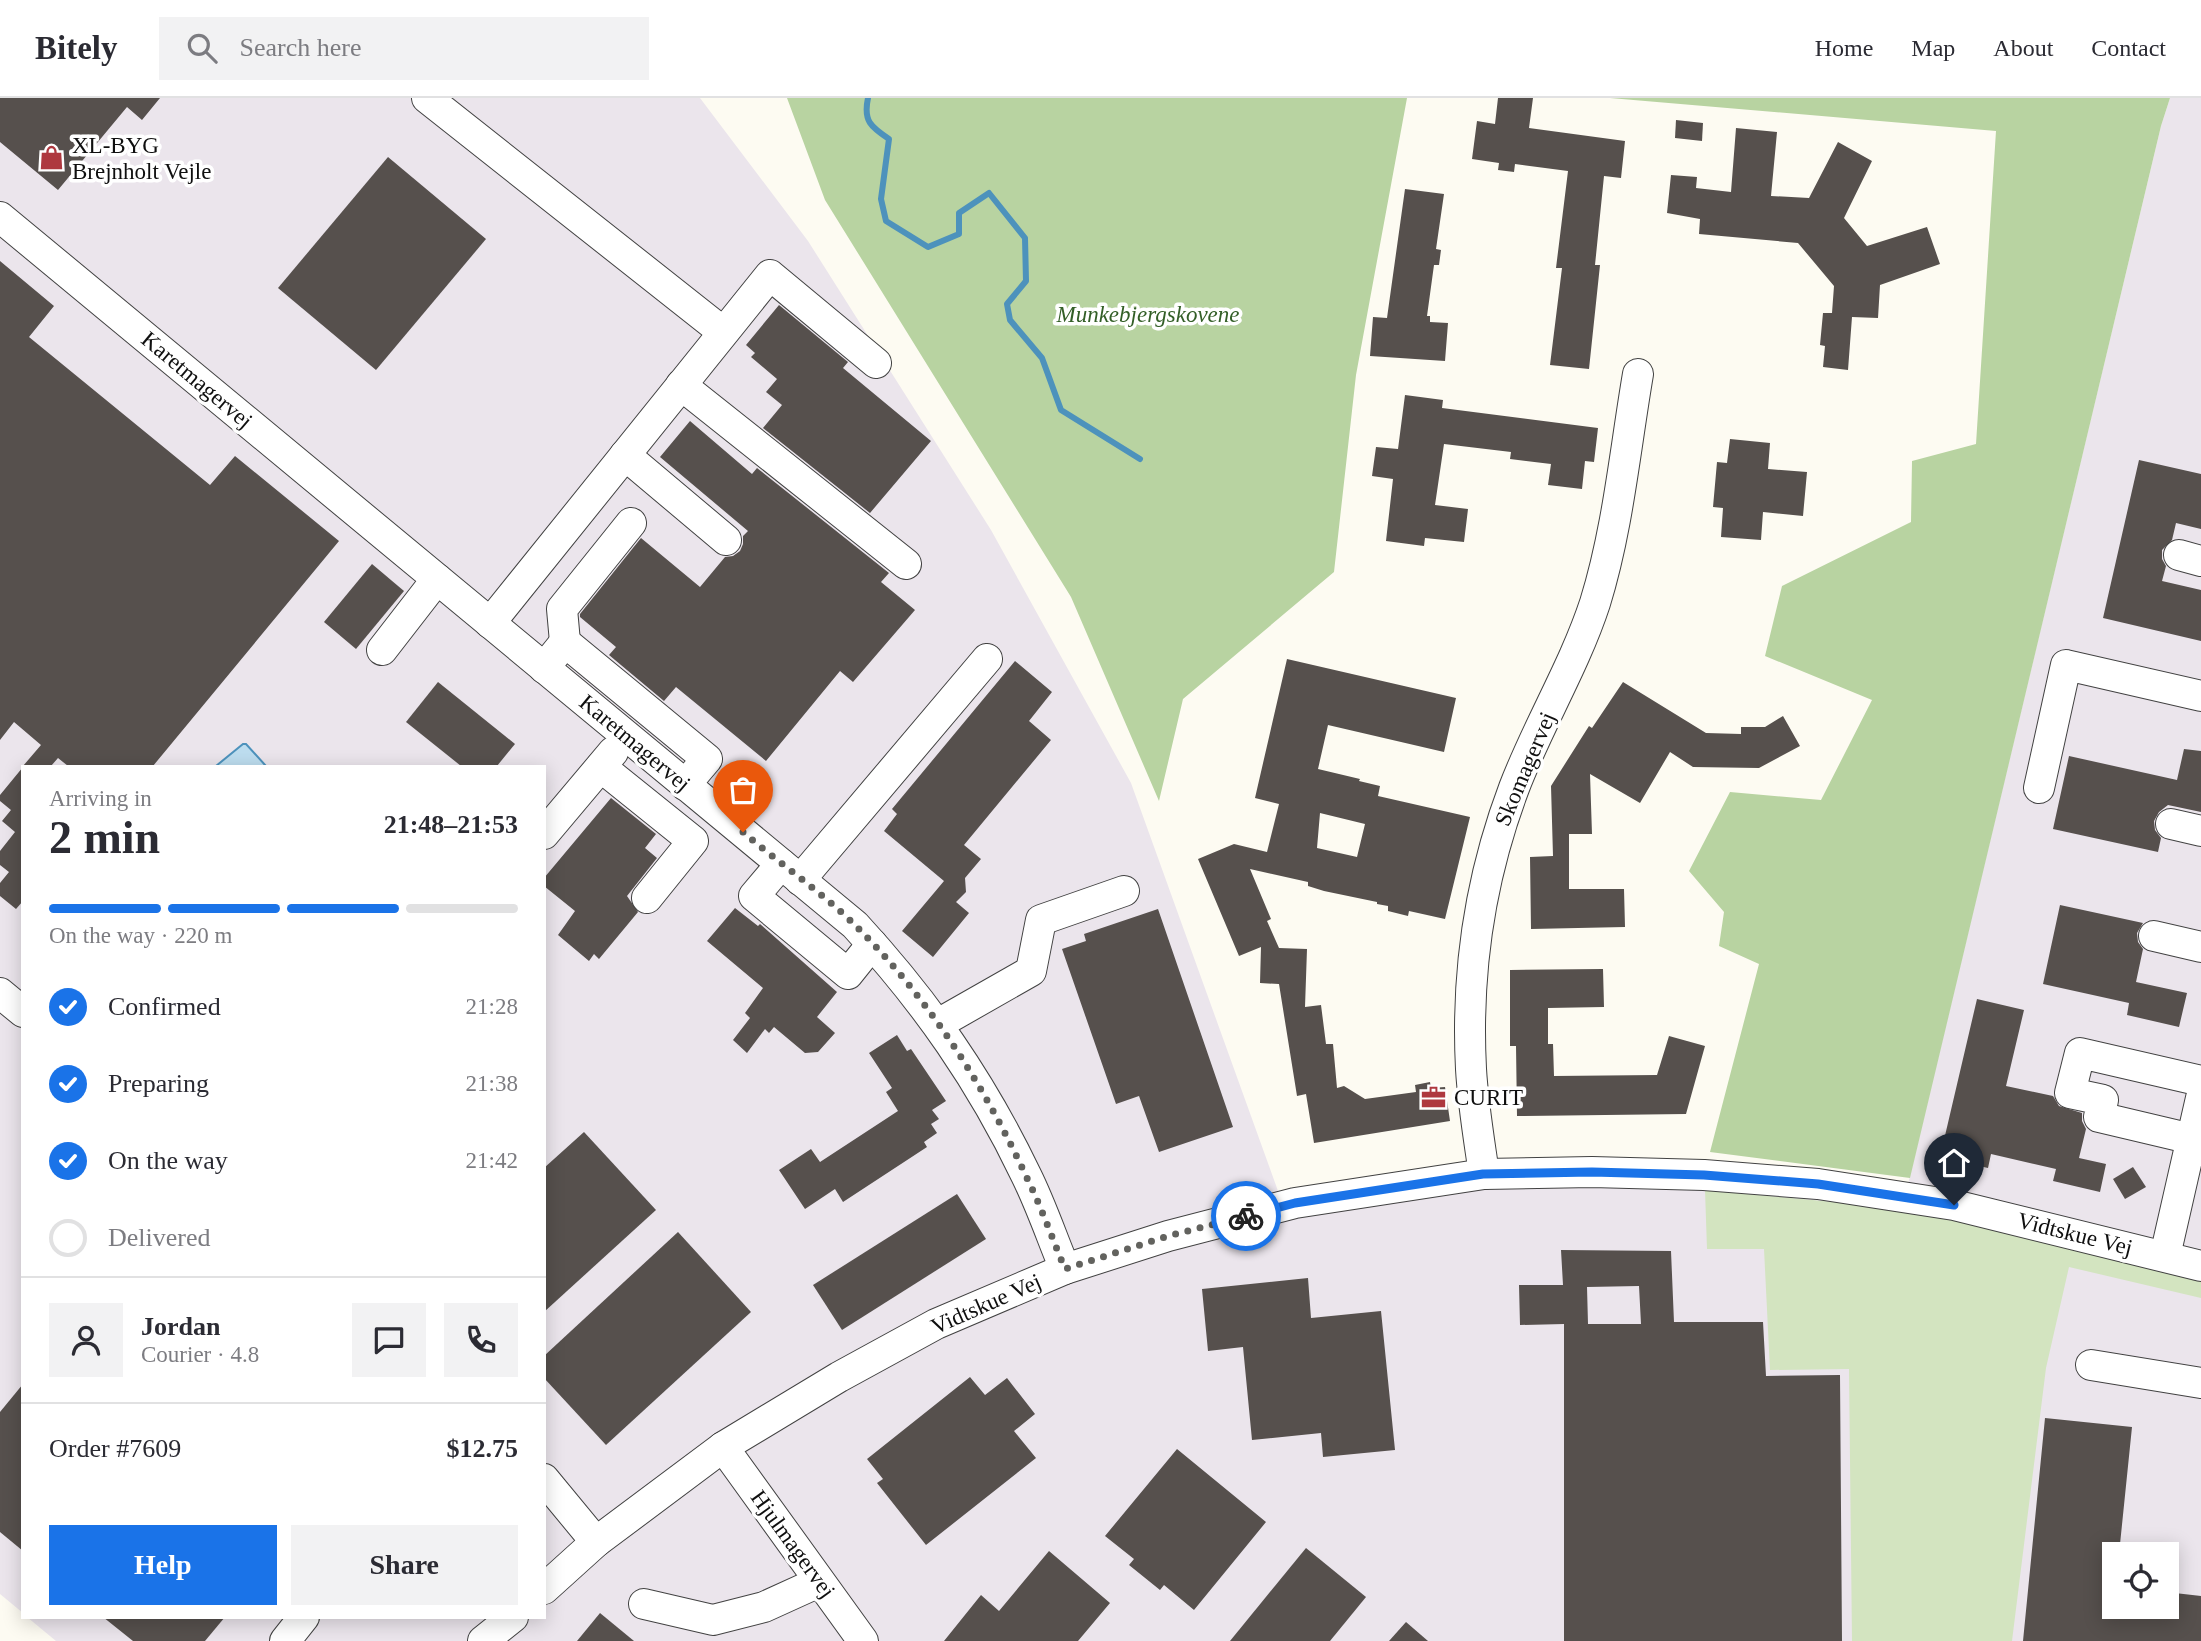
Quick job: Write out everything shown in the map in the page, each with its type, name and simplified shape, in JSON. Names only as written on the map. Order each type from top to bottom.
[{"type":"street","points":[[427,98],[723,332]]},
{"type":"street","name":"Karetmagervej","points":[[0,217],[855,925],[904,979],[938,1024],[982,1092],[1027,1176],[1065,1269]]},
{"type":"street","points":[[490,623],[770,275],[876,363]]},
{"type":"street","name":"Skomagervej","points":[[1483,1174],[1471,1070],[1470,1018],[1473,960],[1481,907],[1498,833],[1515,785],[1573,660],[1595,603],[1611,537],[1638,374]]},
{"type":"street","points":[[681,385],[906,564]]},
{"type":"street","points":[[625,455],[726,540]]},
{"type":"street","points":[[544,668],[565,642],[562,609],[631,523]]},
{"type":"street","points":[[382,650],[438,579]]},
{"type":"street","points":[[565,642],[707,759],[685,785]]},
{"type":"street","points":[[872,944],[848,974],[754,896],[790,872],[987,659]]},
{"type":"street","points":[[2039,788],[2066,666],[2201,696]]},
{"type":"street","points":[[546,832],[627,736]]},
{"type":"street","points":[[601,767],[693,841],[647,898]]},
{"type":"street","points":[[2171,824],[2201,831]]},
{"type":"street","points":[[938,1024],[1031,971],[1041,920],[1124,891]]},
{"type":"street","points":[[2154,936],[2201,947]]},
{"type":"street","points":[[0,993],[21,1010]]},
{"type":"street","points":[[2165,1256],[2198,1115],[2099,1118],[2103,1101],[2070,1093],[2080,1053],[2201,1081]]},
{"type":"street","name":"Vidtskue Vej","points":[[546,1587],[596,1542],[723,1447],[839,1377],[936,1324],[1065,1269],[1168,1236],[1295,1203],[1483,1174],[1661,1174],[1818,1184],[1954,1205],[2201,1266]]},
{"type":"street","points":[[2091,1365],[2201,1383]]},
{"type":"street","name":"Hjulmagervej","points":[[723,1447],[863,1641]]},
{"type":"street","points":[[546,1481],[596,1542]]},
{"type":"street","points":[[644,1604],[713,1620],[764,1607],[819,1581]]},
{"type":"street","points":[[285,1641],[302,1619]]},
{"type":"street","points":[[483,1641],[511,1619]]},
{"type":"street","points":[[494,1641],[512,1619]]},
{"type":"shaded area","points":[[0,98],[700,98],[808,241],[991,530],[1131,783],[1287,1216],[1504,1186],[1688,1184],[1903,1205],[2161,126],[2170,98],[2201,98],[2201,1641],[56,1641],[29,1619],[546,1619],[546,765],[21,765],[21,1611],[0,1594]]},
{"type":"green space","name":"Munkebjergskovene","points":[[787,98],[1407,98],[1356,375],[1334,572],[1183,699],[1159,801],[1071,597],[825,200]]},
{"type":"green space","points":[[1610,98],[2170,98],[2161,126],[1910,1178],[1710,1152],[1759,964],[1719,946],[1724,912],[1689,871],[1730,792],[1821,800],[1872,700],[1765,656],[1782,586],[1911,522],[1912,461],[1976,444],[1996,131]]},
{"type":"green space","points":[[1705,1190],[1898,1208],[2072,1242],[2201,1277],[2201,1298],[2069,1267],[2046,1368],[2012,1641],[1852,1641],[1849,1369],[1770,1370],[1764,1249],[1707,1249]]},
{"type":"water","points":[[246,744],[265,765],[217,765]]},
{"type":"building","name":"XL-BYG Brejnholt Vejle","points":[[0,98],[160,98],[142,120],[127,107],[58,190],[0,142]]},
{"type":"building","points":[[1498,98],[1533,98],[1529,128],[1625,141],[1621,178],[1604,176],[1595,265],[1600,265],[1589,369],[1550,365],[1562,268],[1556,268],[1568,171],[1515,164],[1514,172],[1498,170],[1499,163],[1472,159],[1477,121],[1495,124]]},
{"type":"building","points":[[1676,120],[1703,123],[1702,141],[1675,138]]},
{"type":"building","points":[[1736,128],[1777,132],[1771,196],[1809,198],[1838,142],[1872,161],[1844,218],[1867,246],[1927,227],[1940,264],[1880,285],[1878,318],[1852,317],[1848,370],[1823,367],[1825,346],[1820,345],[1823,313],[1832,313],[1834,286],[1798,243],[1699,234],[1700,219],[1667,213],[1671,175],[1697,177],[1696,188],[1731,192]]},
{"type":"building","points":[[388,157],[486,239],[376,370],[278,288]]},
{"type":"building","points":[[1405,189],[1444,194],[1436,249],[1441,250],[1439,265],[1434,265],[1427,316],[1430,316],[1430,322],[1448,323],[1445,361],[1370,356],[1373,317],[1387,318]]},
{"type":"building","points":[[0,261],[54,306],[29,337],[210,485],[235,456],[339,541],[154,765],[67,765],[58,758],[52,765],[24,765],[41,745],[14,722],[0,740]]},
{"type":"building","points":[[779,305],[848,362],[843,368],[931,441],[870,513],[763,428],[782,405],[766,392],[777,379],[751,357],[755,353],[746,345]]},
{"type":"building","points":[[1405,395],[1443,400],[1442,408],[1598,428],[1594,462],[1585,461],[1582,489],[1548,485],[1551,464],[1510,459],[1511,452],[1444,444],[1435,505],[1468,509],[1464,542],[1425,538],[1424,546],[1386,541],[1393,479],[1372,476],[1376,447],[1398,449]]},
{"type":"building","points":[[690,421],[752,474],[757,468],[889,573],[881,582],[915,610],[853,682],[840,671],[766,761],[676,687],[664,701],[609,655],[616,647],[580,617],[641,538],[700,587],[725,557],[740,551],[743,536],[748,531],[660,457]]},
{"type":"building","points":[[1730,439],[1770,443],[1768,469],[1807,472],[1803,516],[1763,512],[1761,540],[1721,537],[1723,508],[1713,507],[1717,462],[1727,463]]},
{"type":"building","points":[[2139,460],[2201,474],[2201,529],[2176,523],[2172,540],[2162,550],[2162,559],[2166,566],[2162,581],[2201,590],[2201,641],[2103,618]]},
{"type":"building","points":[[372,564],[404,591],[356,649],[324,622]]},
{"type":"building","points":[[1287,659],[1456,698],[1444,752],[1328,725],[1318,769],[1380,786],[1378,796],[1470,817],[1445,919],[1409,911],[1408,916],[1388,911],[1388,906],[1377,902],[1324,891],[1308,886],[1308,882],[1250,869],[1271,919],[1267,921],[1279,948],[1307,949],[1305,1007],[1321,1005],[1326,1044],[1333,1044],[1337,1088],[1344,1086],[1365,1099],[1416,1092],[1415,1085],[1430,1082],[1431,1088],[1445,1087],[1450,1121],[1314,1143],[1306,1094],[1297,1096],[1279,984],[1260,983],[1261,947],[1239,956],[1198,859],[1234,844],[1267,852],[1279,804],[1255,798]],"holes":[[[1320,813],[1365,824],[1357,857],[1317,848]]]},
{"type":"building","points":[[1015,661],[1052,692],[1029,721],[1051,740],[964,845],[981,859],[965,878],[966,892],[956,902],[969,913],[933,957],[902,931],[944,881],[884,831],[897,814],[892,809]]},
{"type":"building","points":[[438,682],[515,744],[498,765],[460,765],[406,722]]},
{"type":"building","points":[[1623,682],[1706,733],[1741,734],[1741,727],[1765,727],[1783,716],[1800,746],[1759,768],[1693,767],[1670,752],[1640,803],[1590,774],[1592,834],[1569,834],[1569,889],[1624,889],[1625,927],[1531,929],[1530,857],[1553,856],[1551,786],[1589,726],[1592,728]]},
{"type":"building","points":[[2184,749],[2201,751],[2201,812],[2168,805],[2159,812],[2154,821],[2155,830],[2161,838],[2158,852],[2053,829],[2069,756],[2177,780]]},
{"type":"building","points":[[21,769],[21,903],[16,909],[0,896],[0,883],[9,872],[0,865],[0,851],[15,832],[2,821],[11,810],[0,801],[0,795]]},
{"type":"building","points":[[611,798],[656,834],[645,848],[657,858],[627,896],[638,912],[599,959],[594,954],[589,961],[558,935],[575,911],[546,888],[546,876]]},
{"type":"building","points":[[2060,905],[2143,923],[2137,933],[2138,942],[2143,949],[2136,982],[2187,993],[2179,1027],[2127,1015],[2129,1003],[2043,984]]},
{"type":"building","points":[[735,908],[758,926],[760,924],[837,992],[817,1017],[835,1033],[818,1052],[805,1053],[774,1027],[769,1033],[765,1029],[747,1053],[733,1040],[750,1018],[745,1013],[763,988],[707,941]]},
{"type":"building","points":[[1158,909],[1233,1127],[1159,1152],[1139,1096],[1116,1104],[1062,949],[1086,941],[1084,934]]},
{"type":"building","points":[[1603,969],[1604,1007],[1548,1008],[1548,1044],[1553,1044],[1554,1076],[1657,1075],[1669,1036],[1705,1046],[1686,1114],[1517,1116],[1516,1046],[1510,1046],[1510,970]]},
{"type":"building","points":[[1977,999],[2024,1010],[2006,1086],[2053,1096],[2059,1106],[2082,1113],[2086,1129],[2079,1158],[2106,1164],[2100,1192],[2053,1181],[2056,1169],[1991,1154],[1988,1168],[1940,1157]]},
{"type":"building","points":[[897,1035],[907,1051],[911,1049],[946,1101],[932,1110],[939,1119],[931,1124],[937,1133],[924,1142],[927,1147],[843,1202],[835,1189],[805,1209],[779,1170],[811,1149],[820,1162],[898,1111],[886,1092],[892,1088],[869,1053]]},
{"type":"building","points":[[584,1132],[656,1210],[546,1310],[546,1166]]},
{"type":"building","points":[[2133,1167],[2146,1187],[2125,1199],[2113,1179]]},
{"type":"building","points":[[957,1194],[986,1239],[842,1330],[813,1285]]},
{"type":"building","points":[[678,1232],[751,1312],[606,1445],[546,1380],[546,1354]]},
{"type":"building","points":[[1561,1250],[1671,1251],[1674,1322],[1763,1322],[1766,1376],[1840,1375],[1842,1641],[1564,1641],[1564,1324],[1520,1325],[1519,1285],[1563,1285]],"holes":[[[1639,1286],[1641,1324],[1588,1324],[1587,1287]]]},
{"type":"building","points":[[1308,1278],[1311,1318],[1381,1311],[1395,1450],[1323,1457],[1321,1433],[1252,1440],[1243,1347],[1208,1351],[1202,1289]]},
{"type":"building","points":[[970,1377],[985,1395],[1007,1378],[1035,1414],[1014,1431],[1036,1458],[926,1545],[877,1483],[883,1479],[867,1459]]},
{"type":"building","points":[[21,1386],[21,1549],[0,1532],[0,1412]]},
{"type":"building","points":[[2045,1418],[2132,1427],[2120,1542],[2102,1542],[2102,1619],[2179,1619],[2179,1593],[2201,1596],[2201,1641],[2023,1641]]},
{"type":"building","points":[[1177,1449],[1266,1522],[1194,1610],[1164,1585],[1160,1590],[1129,1565],[1134,1559],[1105,1536]]},
{"type":"building","points":[[1306,1548],[1366,1597],[1330,1641],[1230,1641]]},
{"type":"building","points":[[1049,1551],[1110,1603],[1078,1641],[944,1641],[981,1595],[999,1611]]},
{"type":"building","points":[[600,1613],[634,1641],[577,1641]]},
{"type":"building","points":[[106,1619],[223,1619],[205,1641],[133,1641]]},
{"type":"building","points":[[1406,1622],[1428,1641],[1389,1641]]},
{"type":"waterway","points":[[868,98],[867,112],[870,123],[889,139],[881,199],[886,221],[928,247],[959,234],[959,213],[989,193],[1025,238],[1026,281],[1007,304],[1010,320],[1042,358],[1061,410],[1140,459]]},
{"type":"way so far","points":[[743,832],[855,925],[904,979],[938,1024],[982,1092],[1027,1176],[1065,1269],[1168,1236],[1246,1216]]},
{"type":"place","name":"XL-BYG Brejnholt Vejle","points":[[52,158]]},
{"type":"place","name":"CURIT","points":[[1434,1097]]},
{"type":"route","points":[[1246,1216],[1295,1203],[1483,1174],[1592,1172],[1704,1175],[1818,1184],[1954,1205]]}]
